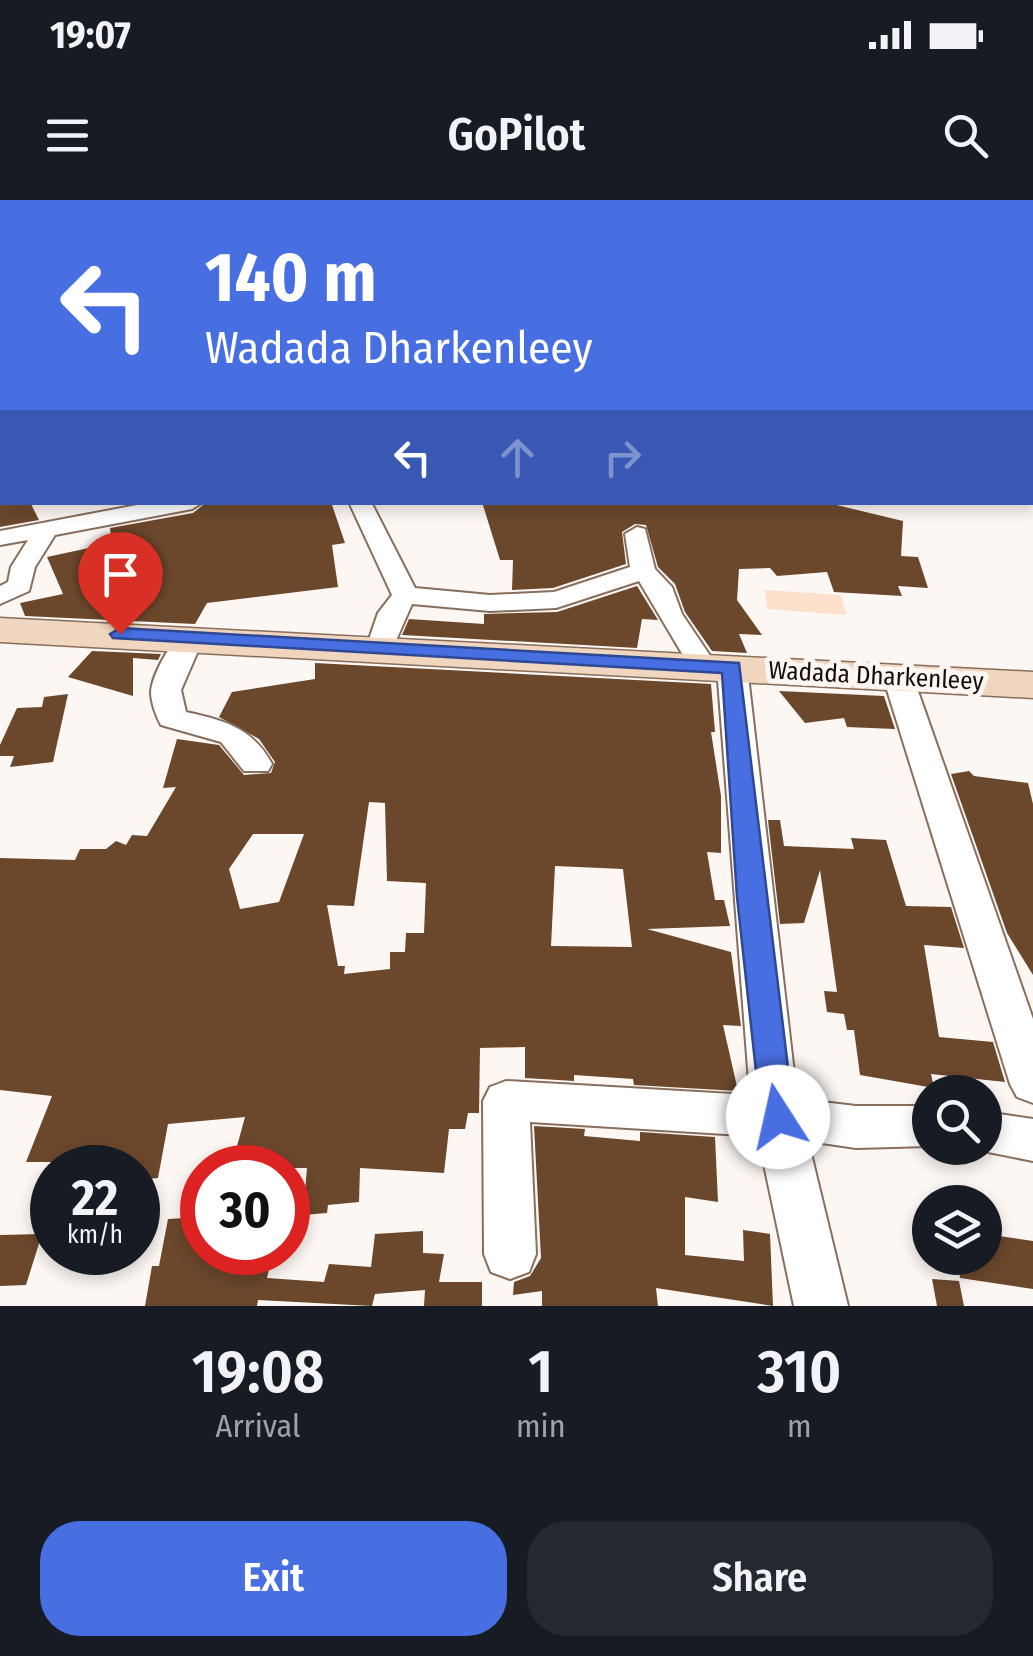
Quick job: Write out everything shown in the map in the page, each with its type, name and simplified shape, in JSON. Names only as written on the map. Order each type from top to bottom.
[{"type":"main road","name":"Wadada Dharkenleey","points":[[3,620],[190,637],[1033,685]]},
{"type":"street","points":[[0,538],[177,505]]},
{"type":"street","points":[[361,505],[405,596]]},
{"type":"street","points":[[3,620],[20,586],[23,567],[44,531]]},
{"type":"street","points":[[637,534],[643,571],[659,587],[669,614],[718,666],[778,1117],[821,1306]]},
{"type":"street","points":[[405,596],[490,602],[556,600],[643,571]]},
{"type":"street","points":[[380,648],[391,614],[405,596]]},
{"type":"street","points":[[190,637],[166,690],[172,718],[220,729],[238,738],[250,748],[256,764]]},
{"type":"street","points":[[898,677],[1033,1084]]},
{"type":"street","points":[[510,1254],[506,1102],[778,1117],[856,1127],[912,1126]]},
{"type":"street","points":[[1002,1135],[1033,1140]]},
{"type":"shaded area","points":[[765,590],[841,595],[846,615],[767,609]]},
{"type":"building","points":[[0,505],[32,505],[39,520],[0,527]]},
{"type":"building","points":[[203,505],[332,505],[345,543],[332,545],[338,587],[207,603],[195,624],[25,616],[20,603],[63,594],[47,557],[112,543],[110,528],[193,513]]},
{"type":"building","points":[[483,505],[836,505],[903,521],[901,556],[918,557],[928,588],[898,586],[902,596],[834,592],[827,572],[777,576],[770,568],[739,569],[737,600],[762,635],[739,634],[747,653],[712,651],[685,612],[675,584],[658,567],[646,525],[635,524],[622,532],[626,564],[553,588],[512,590],[513,560],[500,560]]},
{"type":"building","points":[[637,586],[658,620],[642,619],[637,648],[402,635],[409,619],[484,624],[484,614],[557,612]]},
{"type":"building","points":[[92,651],[161,654],[158,660],[133,658],[133,696],[68,677]]},
{"type":"building","points":[[315,663],[711,684],[715,732],[711,732],[721,796],[721,853],[707,852],[715,900],[724,900],[730,926],[647,929],[731,952],[741,1026],[723,1025],[738,1091],[634,1085],[633,1079],[574,1075],[574,1081],[525,1078],[525,1047],[480,1048],[479,1113],[468,1113],[465,1129],[449,1129],[444,1173],[360,1168],[359,1202],[328,1205],[327,1213],[310,1214],[310,1145],[237,1145],[245,1117],[168,1124],[160,1167],[160,1145],[33,1145],[52,1096],[0,1090],[0,858],[75,860],[80,849],[106,849],[116,841],[126,845],[132,835],[147,836],[176,787],[163,788],[177,739],[219,745],[244,775],[271,773],[275,762],[259,739],[219,717],[232,692],[315,679]],"holes":[[[369,802],[385,803],[387,881],[426,883],[424,933],[406,933],[405,952],[390,952],[390,969],[344,974],[345,966],[338,966],[327,905],[354,906]],[[253,834],[304,834],[279,902],[240,909],[229,869]],[[555,866],[623,869],[632,947],[551,946]]]},
{"type":"building","points":[[779,691],[884,696],[895,729],[847,727],[844,718],[805,723]]},
{"type":"building","points":[[68,694],[53,762],[10,767],[14,756],[0,756],[0,745],[17,708],[42,707],[44,697]]},
{"type":"building","points":[[969,771],[974,776],[1028,783],[1033,804],[1033,975],[1007,933],[951,774]]},
{"type":"building","points":[[768,820],[780,820],[784,846],[854,849],[851,838],[886,840],[906,906],[951,907],[964,948],[924,945],[939,1037],[993,1042],[1005,1082],[1002,1075],[912,1075],[912,1084],[860,1075],[854,1030],[847,1030],[844,1014],[827,1012],[824,991],[837,992],[820,870],[804,923],[780,924]]},
{"type":"building","points":[[534,1126],[585,1129],[584,1136],[640,1141],[640,1132],[715,1137],[718,1202],[685,1197],[685,1255],[744,1261],[743,1230],[770,1234],[773,1306],[656,1288],[658,1306],[542,1306],[542,1291],[513,1295],[514,1282],[530,1276],[541,1258]]},
{"type":"building","points":[[180,1218],[180,1275],[268,1275],[267,1278],[324,1282],[329,1264],[371,1267],[375,1234],[423,1231],[423,1253],[444,1254],[439,1282],[482,1282],[482,1306],[424,1306],[425,1290],[375,1294],[372,1306],[258,1300],[257,1306],[145,1306],[150,1275],[160,1275],[168,1219]]},
{"type":"building","points":[[30,1234],[26,1285],[0,1286],[0,1235]]},
{"type":"building","points":[[1002,1236],[1033,1241],[1033,1289],[960,1275],[1002,1275]]},
{"type":"building","points":[[932,1279],[959,1281],[964,1306],[937,1306]]},
{"type":"route","points":[[120,634],[732,667],[751,897],[770,1077],[778,1117]]}]
